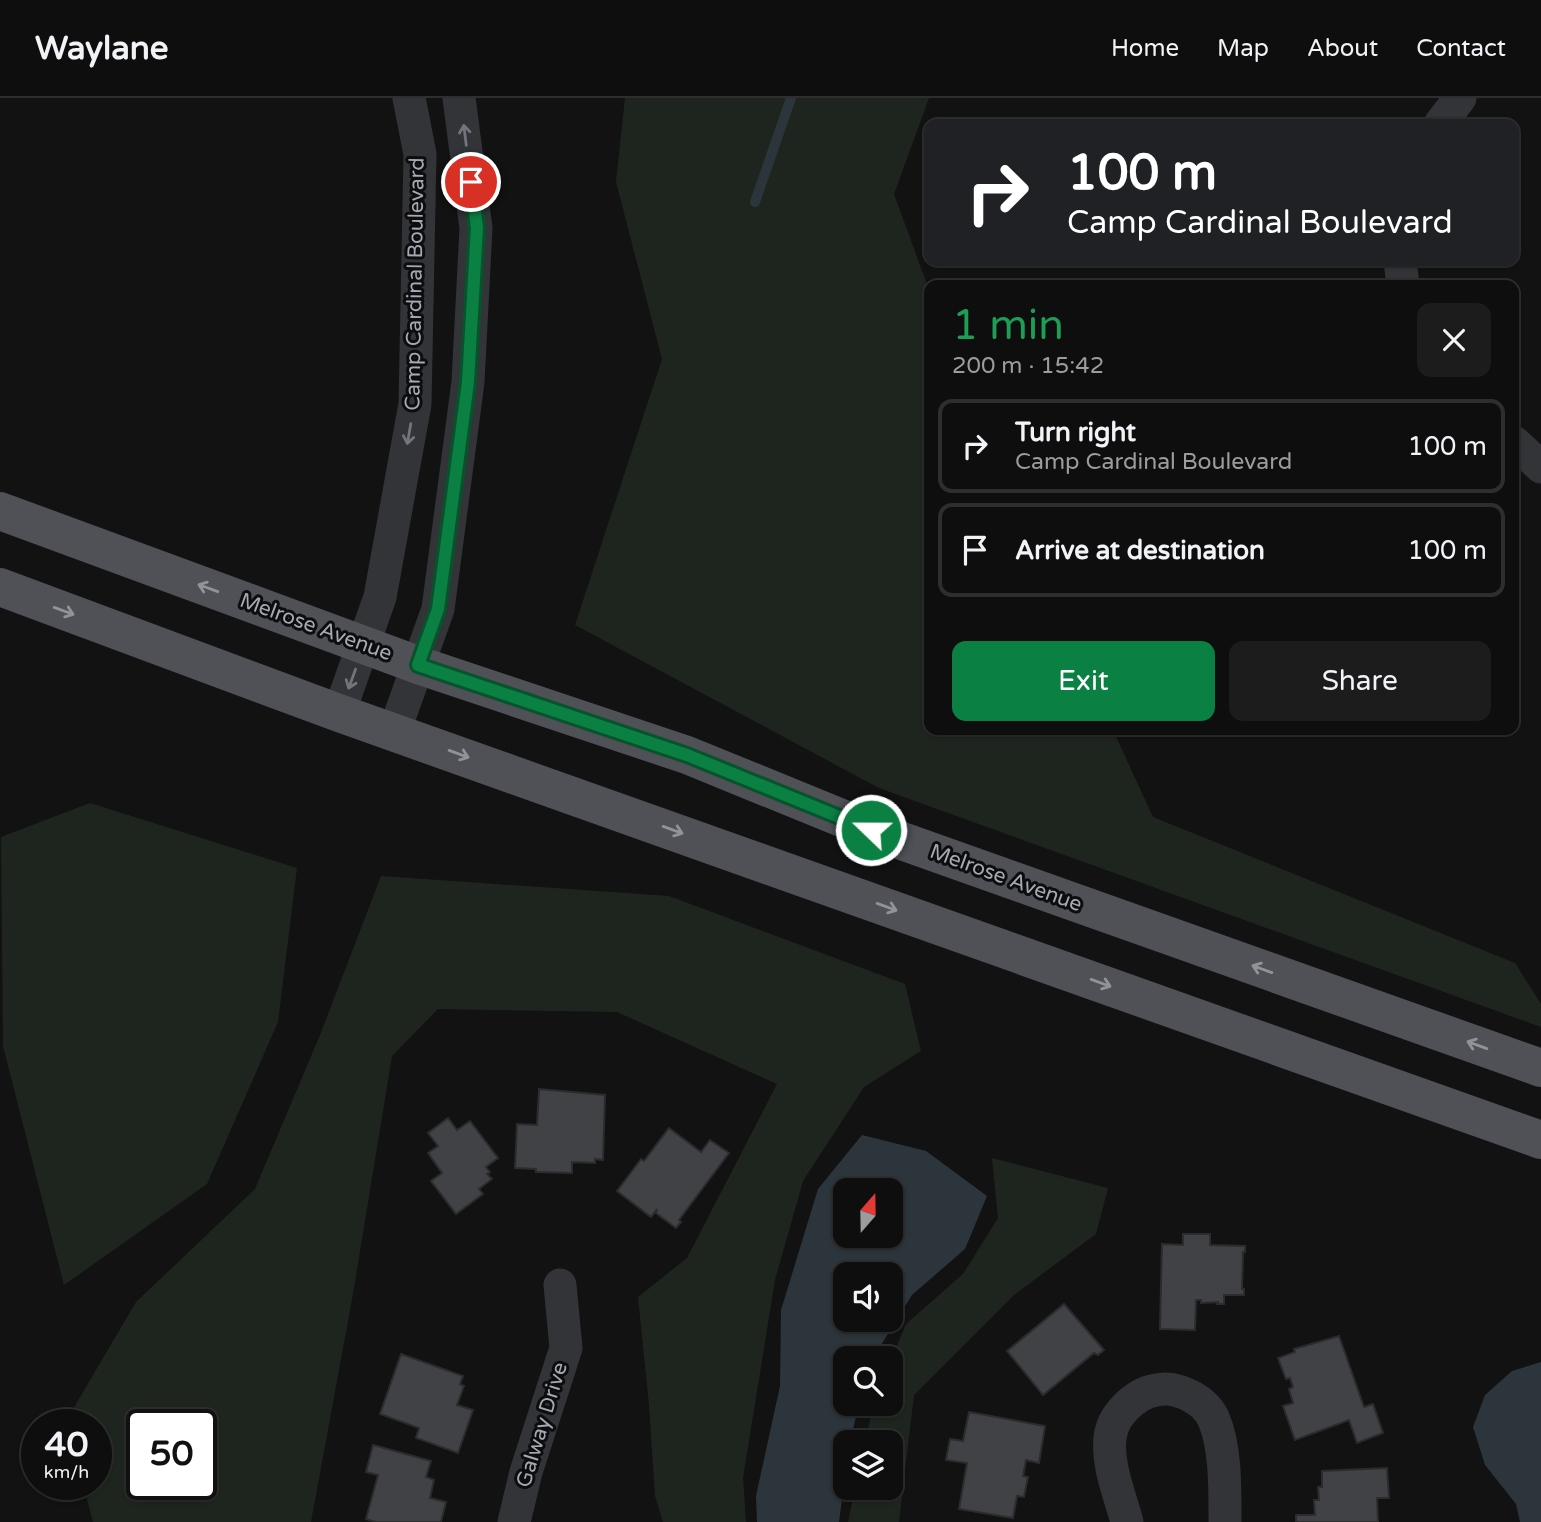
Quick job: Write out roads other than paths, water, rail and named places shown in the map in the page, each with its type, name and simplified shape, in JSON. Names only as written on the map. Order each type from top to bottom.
[{"type":"main road","name":"Melrose Avenue","points":[[0,511],[418,665],[687,755],[871,830],[1541,1068]]},
{"type":"main road","points":[[0,587],[339,713],[1541,1140]]},
{"type":"street","name":"Camp Cardinal Boulevard","points":[[339,713],[380,597],[415,404],[420,154],[409,98]]},
{"type":"street","points":[[394,732],[438,609],[468,382],[477,228],[459,98]]},
{"type":"street","points":[[1444,119],[1460,98]]},
{"type":"street","points":[[1519,447],[1541,467]]},
{"type":"street","name":"Galway Drive","points":[[514,1522],[526,1472],[566,1348],[560,1285]]},
{"type":"street","points":[[1127,1522],[1111,1464],[1110,1437],[1116,1418],[1133,1401],[1156,1390],[1178,1391],[1199,1401],[1214,1418],[1220,1441],[1225,1522]]},
{"type":"waterway","points":[[755,202],[791,98]]}]
